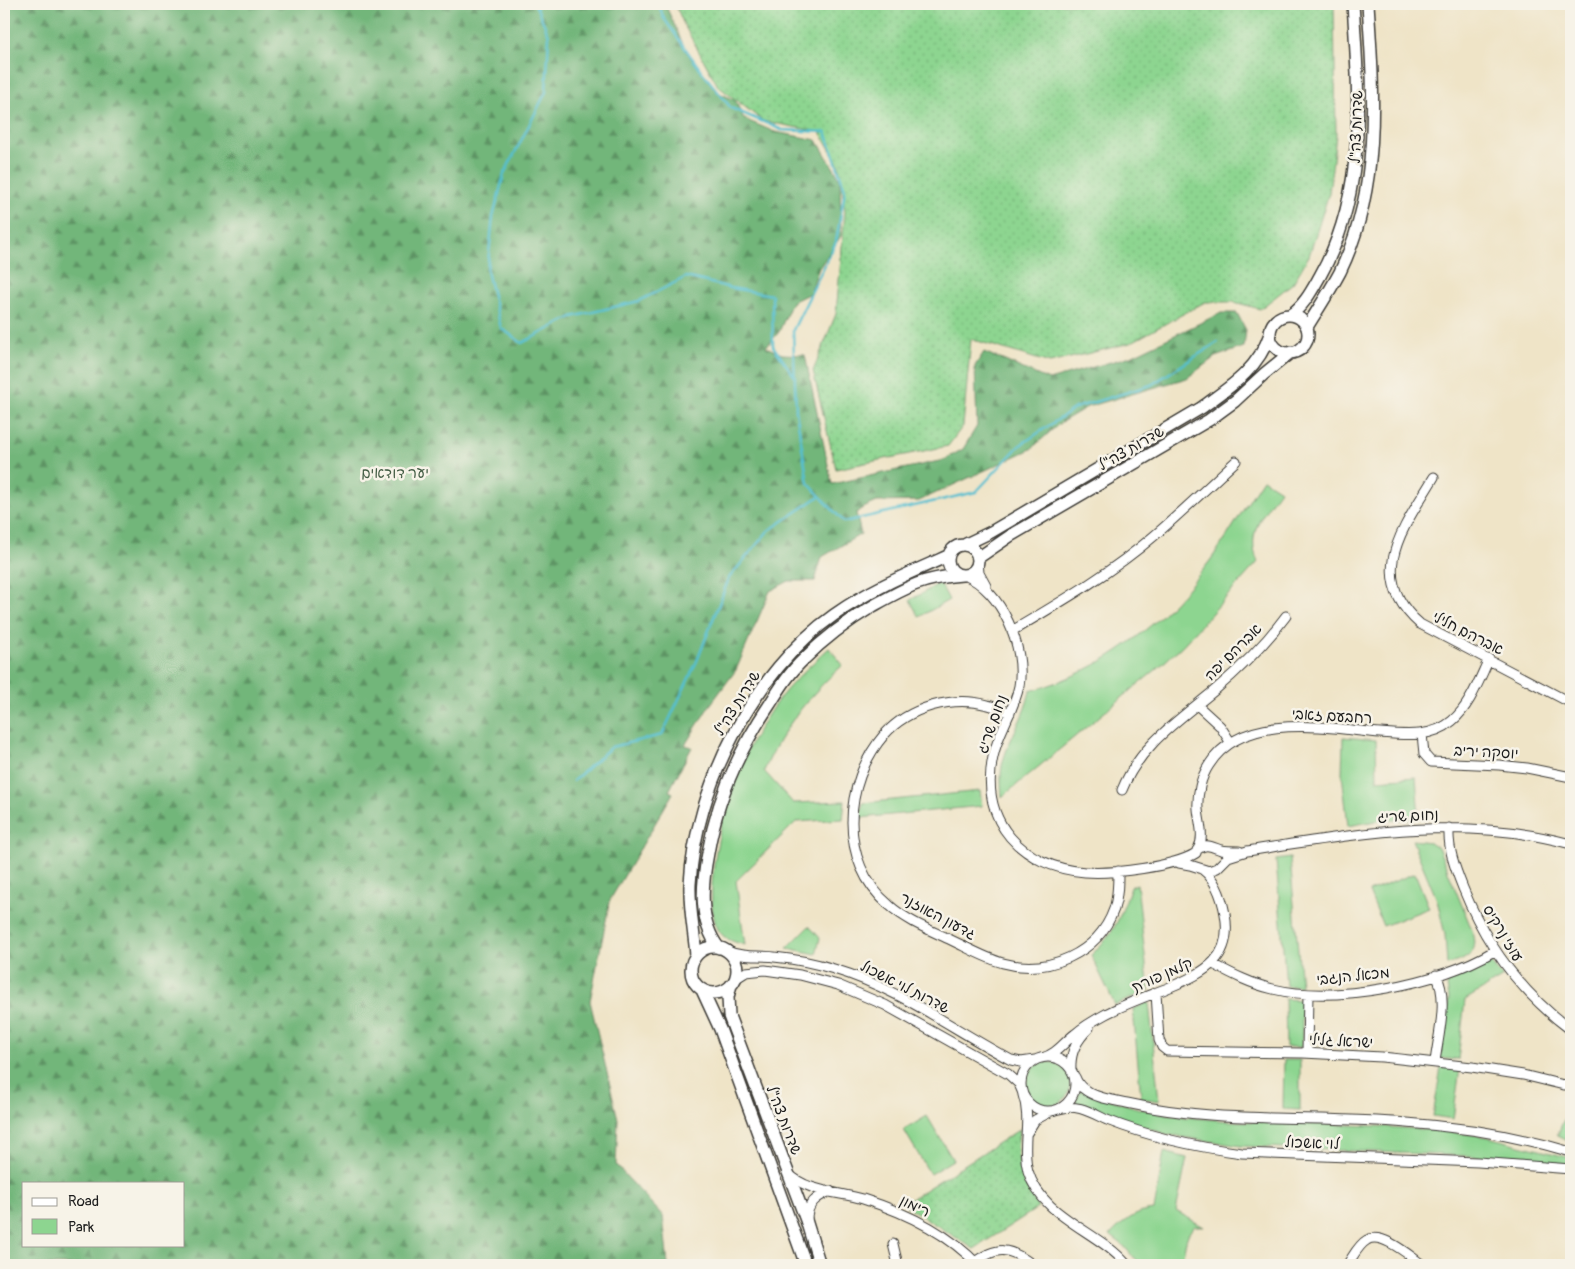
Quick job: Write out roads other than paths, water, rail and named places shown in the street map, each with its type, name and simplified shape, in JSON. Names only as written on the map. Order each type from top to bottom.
[{"type":"main road","name":"שדרות צה\"ל","points":[[1290,315],[1300,307],[1327,264],[1335,244],[1354,172],[1358,130],[1352,4]]},
{"type":"main road","name":"שדרות צה\"ל","points":[[1306,327],[1340,272],[1350,249],[1366,195],[1370,174],[1373,130],[1372,56],[1368,4]]},
{"type":"main road","points":[[1290,315],[1300,318],[1306,327],[1307,338],[1305,343],[1297,350],[1291,352],[1279,350],[1271,340],[1271,328],[1278,318],[1290,315]]},
{"type":"main road","name":"שדרות צה\"ל","points":[[966,544],[991,532],[1201,408],[1226,390],[1253,365],[1265,348],[1270,334]]},
{"type":"main road","name":"שדרות צה\"ל","points":[[978,560],[1010,536],[1208,420],[1235,401],[1291,352]]},
{"type":"main road","points":[[966,544],[974,550],[978,560],[975,570],[963,575],[951,570],[948,564],[948,556],[954,546],[966,544]]},
{"type":"main road","name":"שדרות צה\"ל","points":[[696,955],[690,908],[690,884],[697,831],[718,765],[746,714],[783,661],[832,616],[887,583],[948,556]]},
{"type":"main road","name":"שדרות צה\"ל","points":[[722,949],[707,928],[704,907],[704,885],[711,834],[716,811],[736,760],[758,721],[793,670],[840,628],[911,585],[936,578],[963,575]]},
{"type":"main road","points":[[708,948],[722,949],[735,961],[736,968],[733,982],[723,992],[716,993],[702,990],[694,983],[691,972],[692,962],[696,955],[708,948]]},
{"type":"main road","name":"שדרות צה\"ל","points":[[733,982],[728,997],[729,1016],[807,1224],[820,1265]]},
{"type":"main road","name":"שדרות צה\"ל","points":[[702,990],[720,1029],[806,1265]]},
{"type":"street","points":[[1012,631],[1071,596],[1128,556],[1154,536],[1236,461]]},
{"type":"street","name":"אברהם חלילי","points":[[1434,477],[1402,530],[1395,548],[1392,572],[1396,590],[1403,606],[1420,624],[1571,703]]},
{"type":"street","name":"נחום שריג","points":[[978,560],[980,576],[1012,631],[1018,650],[1021,674],[1016,699],[997,742],[991,770],[991,797],[994,809],[1004,830],[1020,846],[1050,864],[1083,872],[1118,871],[1176,862],[1190,864],[1201,869]]},
{"type":"street","name":"נחום שריג","points":[[963,575],[979,583],[991,595]]},
{"type":"street","name":"אברהם יפה","points":[[1122,790],[1132,769],[1145,751],[1242,665],[1286,616]]},
{"type":"street","name":"רחבעם זאבי","points":[[1197,851],[1201,840],[1198,808],[1199,792],[1203,778],[1214,759],[1231,743],[1246,735],[1284,727],[1408,735],[1422,734],[1440,729],[1460,714],[1490,659]]},
{"type":"street","name":"גדעון האוזנר","points":[[1010,712],[987,704],[964,702],[943,704],[923,709],[906,717],[890,729],[876,744],[857,785],[851,824],[856,856],[863,874],[870,885],[889,906],[901,914],[980,954],[1002,963],[1024,967],[1045,966],[1064,961],[1081,952],[1095,940],[1106,925],[1114,908],[1118,890],[1118,871]]},
{"type":"street","points":[[1197,705],[1220,726],[1231,743]]},
{"type":"street","name":"יוסקה יריב","points":[[1422,734],[1424,754],[1431,762],[1527,768],[1571,777]]},
{"type":"street","name":"רחבעם זאבי","points":[[1201,825],[1207,838],[1215,847]]},
{"type":"street","name":"נחום שריג","points":[[1215,847],[1228,851],[1247,851],[1381,831],[1449,828],[1519,833],[1571,844]]},
{"type":"street","name":"עוזי נרקיס","points":[[1449,828],[1450,845],[1455,867],[1470,906],[1494,951],[1529,993],[1571,1030]]},
{"type":"street","points":[[1205,845],[1215,847],[1221,855],[1220,864],[1213,870],[1201,869],[1195,861],[1197,851],[1205,845]]},
{"type":"street","name":"נחום שריג","points":[[1176,862],[1197,851]]},
{"type":"street","name":"נחום שריג","points":[[1220,864],[1231,856],[1247,851]]},
{"type":"street","name":"קלמן פורת","points":[[1219,894],[1218,877],[1220,864]]},
{"type":"street","name":"קלמן פורת","points":[[1038,1059],[1056,1052],[1076,1032],[1107,1014],[1197,975],[1213,964],[1222,951],[1226,934],[1225,915],[1219,894],[1211,879],[1201,869]]},
{"type":"street","name":"שדרות לוי אשכול","points":[[722,949],[744,956],[774,957],[803,961],[848,974],[891,992],[1011,1060],[1021,1062],[1038,1059]]},
{"type":"street","name":"מכאל הנגבי","points":[[1213,964],[1242,979],[1273,989],[1308,994],[1343,993],[1378,989],[1436,975],[1466,965],[1494,951]]},
{"type":"street","name":"שדרות לוי אשכול","points":[[733,982],[746,972],[765,970],[806,976],[850,989],[885,1005],[1005,1073],[1017,1082],[1023,1093]]},
{"type":"street","points":[[1435,1062],[1443,998],[1436,975]]},
{"type":"street","name":"ישראל גלילי","points":[[1156,993],[1159,1040],[1162,1047],[1167,1051],[1307,1053],[1382,1057],[1435,1062],[1510,1073],[1565,1085],[1571,1083]]},
{"type":"street","points":[[1307,1053],[1308,994]]},
{"type":"street","name":"קלמן פורת","points":[[1073,1073],[1071,1056],[1076,1043],[1090,1027],[1107,1014]]},
{"type":"street","points":[[1026,1138],[1033,1123],[1041,1116],[1066,1105],[1074,1094],[1076,1086],[1073,1073],[1066,1063],[1059,1059],[1050,1057],[1038,1059],[1028,1066],[1023,1074],[1021,1082],[1027,1110],[1025,1154],[1028,1170],[1040,1194],[1053,1208],[1111,1249],[1127,1265]]},
{"type":"street","name":"לוי אשכול","points":[[1073,1073],[1080,1086],[1093,1094],[1130,1104],[1171,1111],[1213,1116],[1382,1121],[1434,1125],[1512,1138],[1571,1152]]},
{"type":"street","points":[[1023,1093],[1028,1102],[1034,1107],[1042,1111],[1055,1110]]},
{"type":"street","name":"לוי אשכול","points":[[1055,1110],[1068,1107],[1080,1108],[1125,1126],[1165,1138],[1242,1153],[1484,1162],[1571,1169]]},
{"type":"street","name":"רימון","points":[[788,1173],[801,1183],[862,1199],[891,1209],[941,1236],[974,1264]]},
{"type":"street","points":[[807,1224],[807,1212],[810,1204],[818,1197],[831,1191]]},
{"type":"street","points":[[1347,1265],[1362,1244],[1374,1238],[1390,1243],[1423,1265]]},
{"type":"street","points":[[893,1244],[898,1265]]},
{"type":"street","points":[[974,1264],[988,1253],[1003,1250],[1033,1265]]},
{"type":"waterway","points":[[535,4],[549,35],[546,92],[504,174],[493,217],[487,271],[501,328],[522,343],[572,317],[639,301],[686,277],[731,288],[772,295],[773,346],[795,377]]},
{"type":"waterway","points":[[659,4],[663,17],[731,108],[782,130],[826,132],[845,190],[836,242],[793,330],[796,411],[808,483],[844,522],[976,492],[1019,446],[1075,408],[1151,385],[1218,342]]},
{"type":"waterway","points":[[573,781],[611,747],[662,735],[697,661],[729,578],[768,531],[820,496]]},
{"type":"park label","name":"יער דודאים","points":[[395,473]]}]
